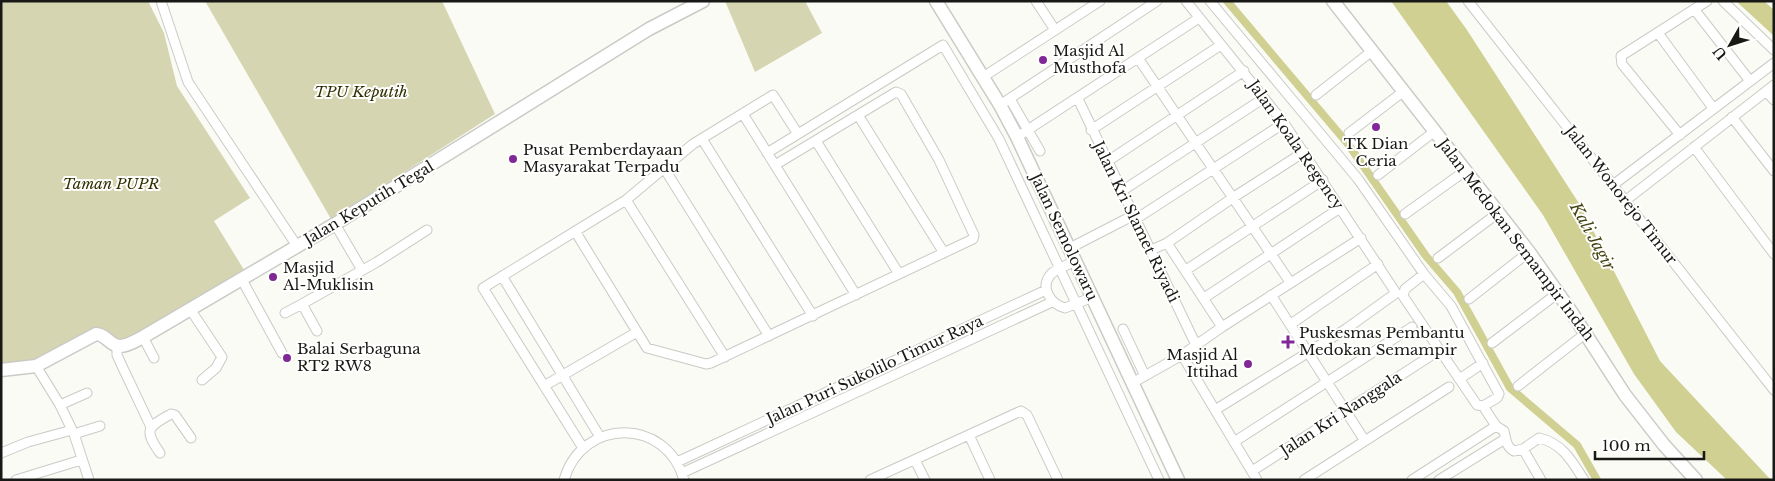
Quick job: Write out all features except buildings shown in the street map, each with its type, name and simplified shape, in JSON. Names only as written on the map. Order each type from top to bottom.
[{"type":"main road","name":"Jalan Keputih Tegal","points":[[117,346],[122,346],[143,337],[240,278],[335,224],[641,34],[703,1]]},
{"type":"main road","name":"Jalan Semolowaru","points":[[936,1],[983,77],[1005,102],[1017,137],[1070,248],[1085,300],[1139,379],[1178,480]]},
{"type":"main road","name":"Jalan Medokan Semampir Indah","points":[[1332,1],[1529,252],[1586,333],[1625,395],[1664,445],[1696,480]]},
{"type":"main road","points":[[1,370],[36,366],[96,334],[101,334],[117,346]]},
{"type":"street","points":[[161,1],[188,82],[297,246]]},
{"type":"street","points":[[1036,1],[1054,30]]},
{"type":"street","points":[[983,77],[1100,1]]},
{"type":"street","points":[[1040,151],[1028,130],[1005,102],[1157,1]]},
{"type":"street","name":"Jalan Koala Regency","points":[[1186,1],[1284,123],[1396,291],[1496,426],[1504,431],[1505,439]]},
{"type":"street","points":[[1210,1],[1358,179],[1424,274],[1451,306],[1499,394],[1497,398],[1481,406]]},
{"type":"street","name":"Jalan Wonorejo Timur","points":[[1468,1],[1774,390]]},
{"type":"street","points":[[1680,135],[1622,64],[1621,56],[1707,1]]},
{"type":"street","points":[[1722,1],[1774,50]]},
{"type":"street","points":[[1694,9],[1750,81]]},
{"type":"street","points":[[1017,137],[1078,99],[1199,18]]},
{"type":"street","points":[[1658,33],[1714,108]]},
{"type":"street","points":[[767,153],[943,45],[999,139],[1062,267],[1085,300],[1159,480]]},
{"type":"street","points":[[1091,130],[1221,45]]},
{"type":"street","points":[[1316,94],[1372,51]]},
{"type":"street","points":[[1138,58],[1178,114],[1290,282]]},
{"type":"street","points":[[1613,185],[1774,63]]},
{"type":"street","points":[[1108,161],[1244,71]]},
{"type":"street","points":[[1625,201],[1770,88],[1774,100]]},
{"type":"street","points":[[1349,133],[1404,91]]},
{"type":"street","points":[[574,232],[647,348],[706,364],[813,316],[973,239],[974,235],[939,160],[902,94],[896,92],[775,165]]},
{"type":"street","points":[[583,448],[483,288],[626,200],[702,139],[774,95],[798,134]]},
{"type":"street","points":[[1122,191],[1264,98]]},
{"type":"street","name":"Jalan Kri Slamet Riyadi","points":[[1078,99],[1091,130],[1108,161],[1196,345]]},
{"type":"street","points":[[743,114],[856,295]]},
{"type":"street","points":[[858,115],[944,253]]},
{"type":"street","points":[[1732,117],[1774,171]]},
{"type":"street","points":[[1070,248],[1135,217],[1214,170],[1284,123]]},
{"type":"street","points":[[1378,175],[1435,131]]},
{"type":"street","points":[[702,139],[813,316]]},
{"type":"street","points":[[816,141],[899,274]]},
{"type":"street","points":[[1694,147],[1774,254]]},
{"type":"street","points":[[1151,250],[1168,243],[1234,197],[1304,152]]},
{"type":"street","points":[[1651,157],[1661,172]]},
{"type":"street","points":[[664,168],[770,336]]},
{"type":"street","points":[[1406,214],[1465,170]]},
{"type":"street","points":[[1186,270],[1323,180]]},
{"type":"street","points":[[626,200],[725,357]]},
{"type":"street","points":[[1204,298],[1340,208]]},
{"type":"street","points":[[1438,258],[1498,213]]},
{"type":"street","points":[[335,224],[362,270]]},
{"type":"street","points":[[285,314],[427,230]]},
{"type":"street","points":[[1123,329],[1139,379],[1182,355],[1290,282],[1361,238]]},
{"type":"street","points":[[1168,243],[1222,327]]},
{"type":"street","points":[[1469,299],[1529,252]]},
{"type":"street","points":[[1074,262],[1050,275],[1046,284],[1046,290],[1052,302],[1065,308],[1085,300]]},
{"type":"street","points":[[1291,324],[1378,264]]},
{"type":"street","points":[[1215,410],[1399,295],[1424,274]]},
{"type":"street","points":[[502,276],[600,437]]},
{"type":"street","points":[[240,278],[282,353]]},
{"type":"street","name":"Jalan Puri Sukolilo Timur Raya","points":[[677,462],[1046,290]]},
{"type":"street","points":[[1492,343],[1558,293]]},
{"type":"street","points":[[1271,295],[1309,351],[1365,441]]},
{"type":"street","name":"Jalan Puri Sukolilo Timur Raya","points":[[683,476],[882,380],[1052,302]]},
{"type":"street","points":[[302,304],[317,331]]},
{"type":"street","points":[[190,309],[222,357],[216,368],[202,380]]},
{"type":"street","points":[[1234,442],[1412,327]]},
{"type":"street","points":[[544,386],[637,332]]},
{"type":"street","points":[[1518,386],[1586,333]]},
{"type":"street","points":[[143,337],[154,358]]},
{"type":"street","points":[[117,346],[117,356],[151,427],[150,438],[160,453]]},
{"type":"street","points":[[1182,355],[1257,480]]},
{"type":"street","name":"Jalan Kri Nanggala","points":[[1252,471],[1429,357]]},
{"type":"street","points":[[1461,378],[1483,363]]},
{"type":"street","points":[[36,366],[72,429],[89,480]]},
{"type":"street","points":[[878,369],[882,380]]},
{"type":"street","points":[[1304,480],[1449,387]]},
{"type":"street","points":[[60,405],[87,393]]},
{"type":"street","points":[[870,480],[1020,411],[1028,415],[1058,480]]},
{"type":"street","points":[[151,427],[173,413],[191,438]]},
{"type":"street","points":[[1,440],[2,452],[72,429],[100,426]]},
{"type":"street","points":[[1412,480],[1496,426]]},
{"type":"street","points":[[564,480],[573,458],[583,448],[600,437],[621,432],[643,435],[663,446],[677,462],[683,476]]},
{"type":"street","points":[[969,435],[990,480]]},
{"type":"street","points":[[1432,467],[1439,480],[1505,439],[1512,450],[1523,449],[1540,438],[1554,444],[1569,456],[1584,480]]},
{"type":"street","points":[[1523,449],[1540,480]]},
{"type":"street","points":[[16,480],[81,460]]},
{"type":"street","points":[[915,460],[925,480]]},
{"type":"green space","name":"Taman PUPR","points":[[1,1],[148,1],[164,33],[177,86],[250,198],[214,221],[246,273],[127,341],[95,331],[22,365],[1,364]]},
{"type":"green space","name":"TPU Keputih","points":[[205,1],[442,1],[495,114],[331,219]]},
{"type":"green space","points":[[725,1],[805,1],[822,33],[755,72]]},
{"type":"water","name":"Kali Jagir","points":[[1391,1],[1446,1],[1467,30],[1580,205],[1660,361],[1771,480],[1727,480],[1676,432],[1634,374],[1543,215]]},
{"type":"water","points":[[1736,1],[1764,1],[1774,10],[1774,36]]},
{"type":"waterway","points":[[1227,1],[1348,144],[1426,256],[1457,292],[1510,388],[1577,445],[1597,480]]},
{"type":"place","name":"Masjid Al Musthofa","points":[[1043,60]]},
{"type":"place","name":"TK Dian Ceria","points":[[1376,127]]},
{"type":"place","name":"Pusat Pemberdayaan Masyarakat Terpadu","points":[[513,159]]},
{"type":"place","name":"Masjid Al-Muklisin","points":[[273,277]]},
{"type":"place","name":"Puskesmas Pembantu Medokan Semampir","points":[[1288,342]]},
{"type":"place","name":"Balai Serbaguna RT2 RW8","points":[[287,358]]},
{"type":"place","name":"Masjid Al Ittihad","points":[[1248,364]]}]
